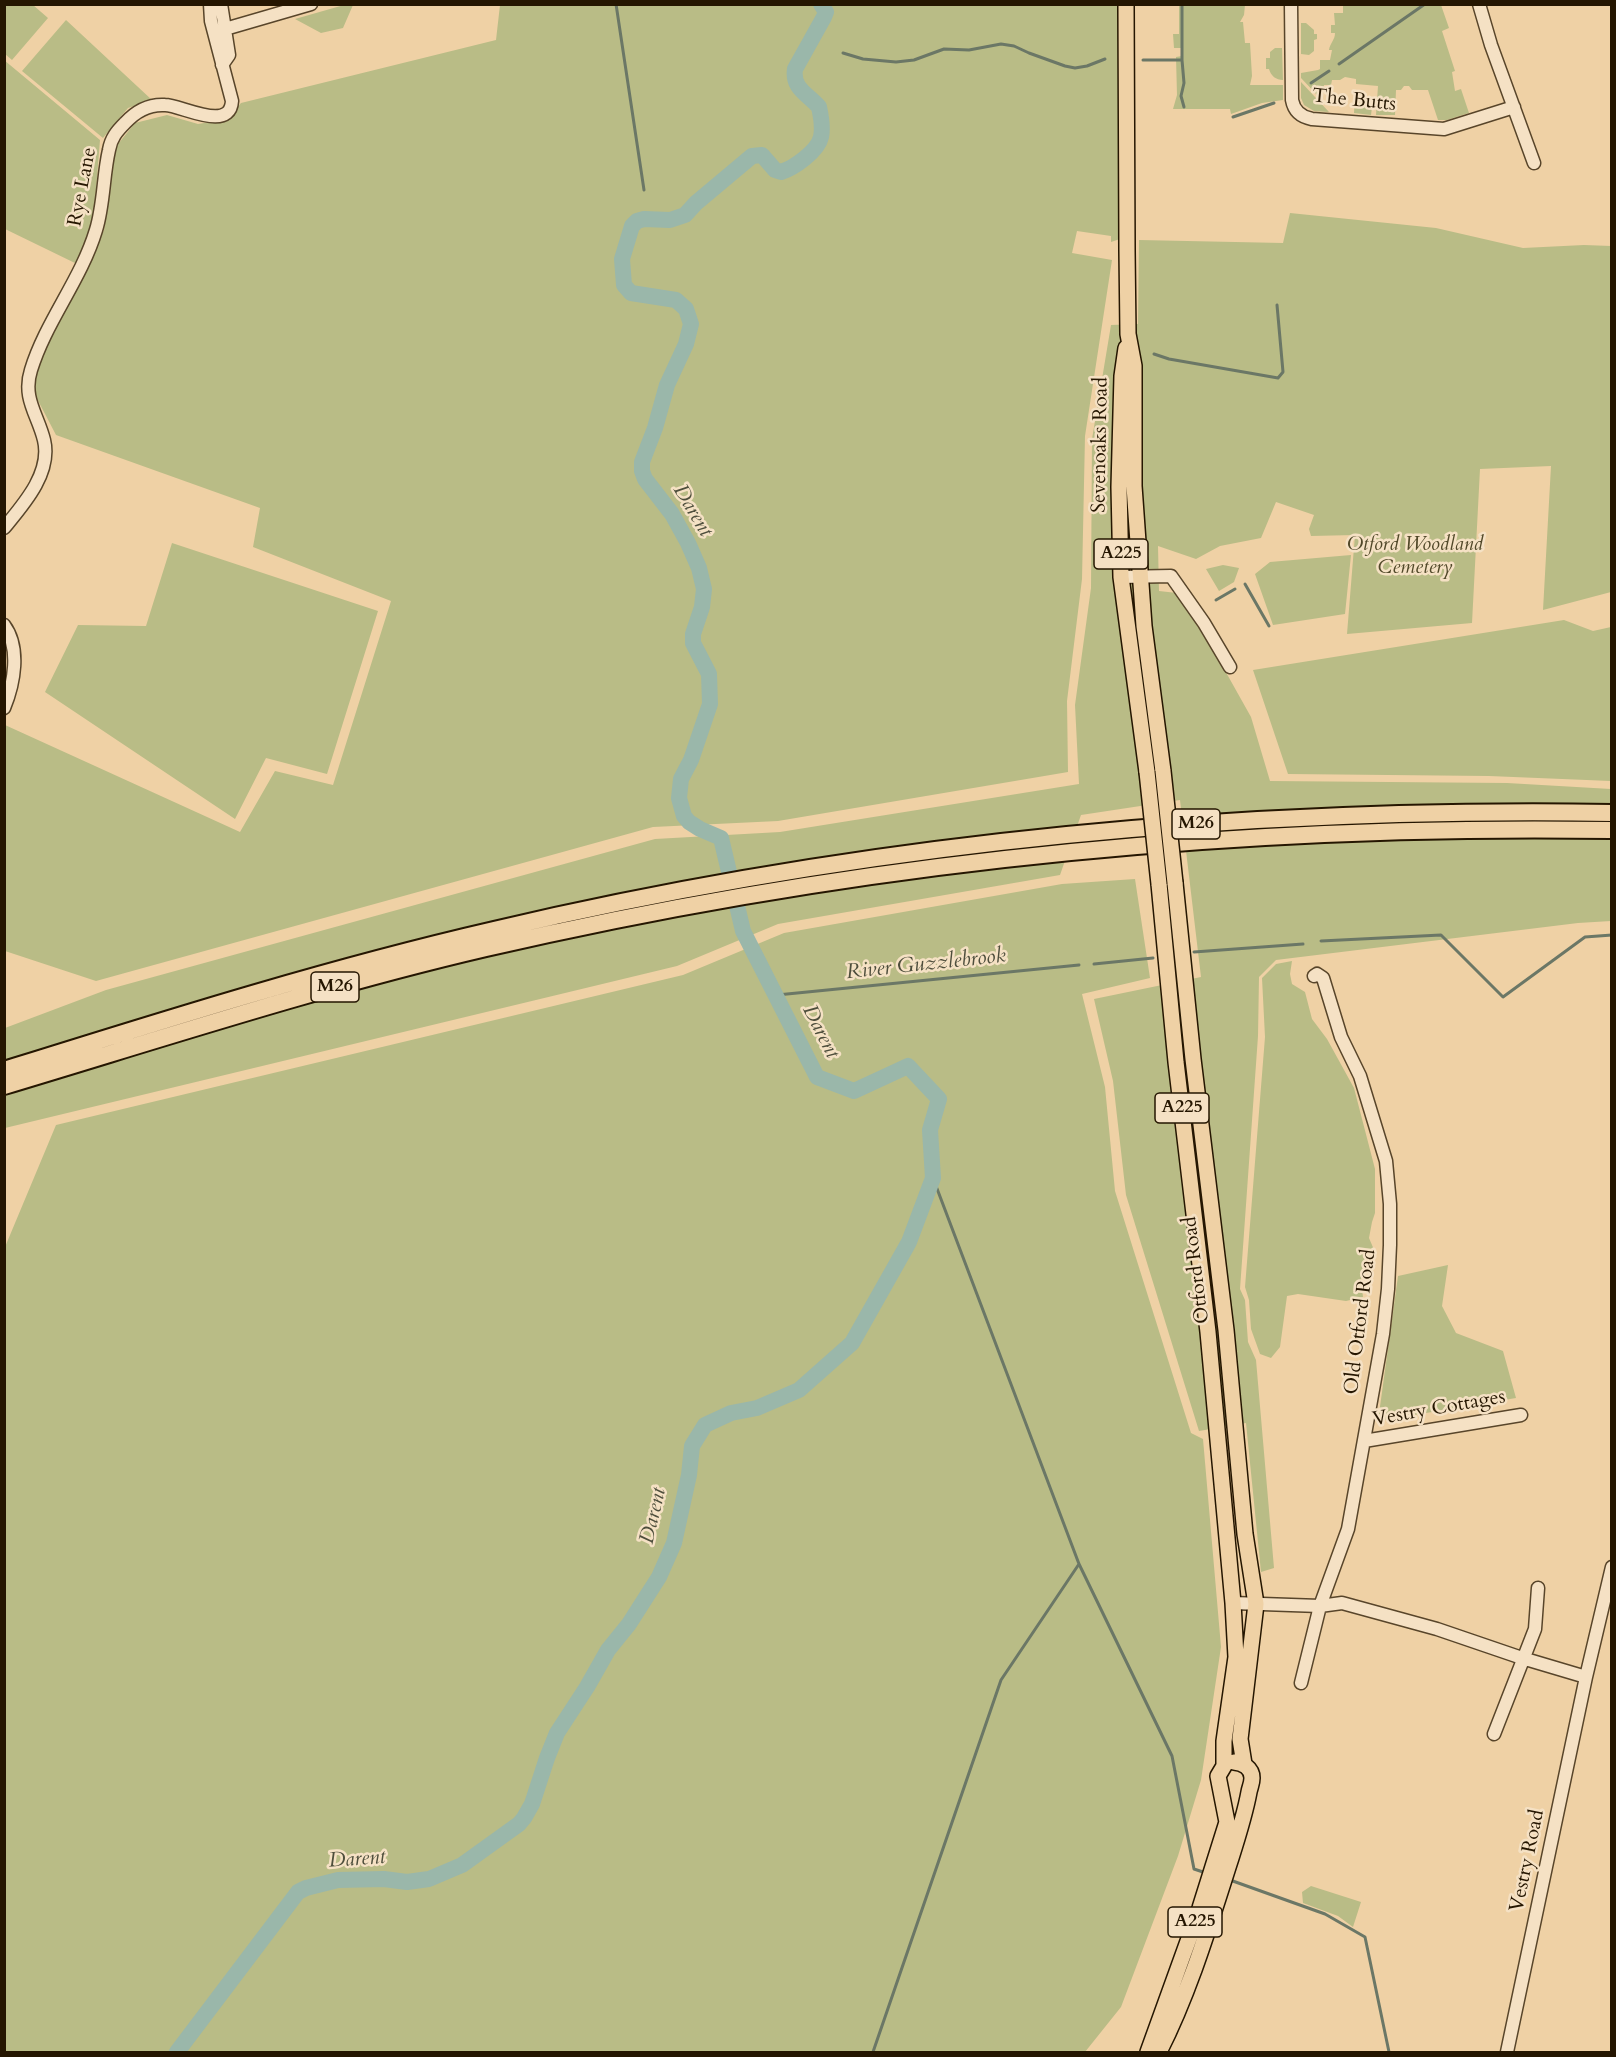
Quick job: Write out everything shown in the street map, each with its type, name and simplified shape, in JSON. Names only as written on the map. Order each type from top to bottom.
[{"type":"highway","name":"M26","points":[[4,1070],[333,971],[497,929],[784,881],[903,854],[1022,839],[1200,823],[1425,813],[1611,813]]},
{"type":"highway","name":"M26","points":[[784,881],[1098,848],[1301,834],[1426,830],[1611,830]]},
{"type":"highway","name":"M26","points":[[4,1086],[368,978],[670,901]]},
{"type":"main road","name":"Sevenoaks Road","points":[[1126,4],[1128,334],[1122,376],[1119,488],[1121,577],[1147,772]]},
{"type":"main road","name":"Sevenoaks Road","points":[[1128,334],[1134,366],[1134,486],[1144,626],[1163,771]]},
{"type":"main road","name":"Otford Road","points":[[1159,2052],[1168,2035],[1206,1935],[1238,1836],[1252,1779],[1251,1773],[1244,1764],[1240,1739],[1256,1604],[1245,1534],[1226,1330],[1193,1059],[1163,771]]},
{"type":"main road","name":"Otford Road","points":[[1147,772],[1176,1062],[1208,1332],[1236,1658],[1224,1741],[1224,1766],[1218,1776],[1227,1822],[1200,1908],[1148,2052]]},
{"type":"main road","points":[[1224,1766],[1236,1762],[1244,1764]]},
{"type":"main road","points":[[1221,1789],[1229,1795],[1236,1796],[1249,1789]]},
{"type":"street","name":"Rye Lane","points":[[4,528],[26,501],[45,460],[45,442],[29,398],[29,379],[37,354],[75,280],[96,230],[113,135],[129,118],[154,105],[170,105],[217,116],[225,114],[231,108],[232,101],[211,21],[210,4]]},
{"type":"street","points":[[221,4],[229,55],[222,65]]},
{"type":"street","points":[[225,29],[311,4]]},
{"type":"street","name":"The Butts","points":[[1291,4],[1292,101],[1296,110],[1304,117],[1444,129],[1514,107]]},
{"type":"street","points":[[1479,4],[1534,163]]},
{"type":"street","points":[[1121,577],[1171,576],[1204,623],[1230,667]]},
{"type":"street","points":[[4,625],[13,640],[14,666],[11,689],[4,708]]},
{"type":"street","name":"Old Otford Road","points":[[1301,1683],[1320,1606],[1348,1529],[1383,1334],[1388,1289],[1390,1204],[1386,1161],[1360,1076],[1341,1037],[1323,978],[1317,974],[1314,976]]},
{"type":"street","name":"Vestry Cottages","points":[[1364,1441],[1521,1415]]},
{"type":"street","name":"Vestry Road","points":[[1507,2052],[1611,1567]]},
{"type":"street","points":[[1494,1734],[1535,1629],[1538,1588]]},
{"type":"street","points":[[1233,1603],[1320,1606],[1342,1603],[1437,1629],[1586,1677]]},
{"type":"green space","points":[[4,5],[33,5],[48,18],[12,60],[5,54]]},
{"type":"green space","points":[[344,5],[353,5],[343,28],[321,33],[295,19]]},
{"type":"green space","points":[[500,5],[1119,5],[1120,239],[1111,242],[1111,236],[1077,231],[1072,253],[1112,260],[1085,436],[1082,579],[1067,701],[1068,772],[778,821],[653,827],[96,981],[5,951],[5,725],[240,832],[275,771],[333,785],[391,601],[253,547],[260,508],[56,435],[32,389],[46,346],[104,230],[114,149],[135,123],[167,115],[198,124],[227,119],[241,103],[496,40]]},
{"type":"green space","points":[[1179,5],[1245,5],[1244,15],[1240,22],[1243,22],[1245,43],[1250,43],[1252,76],[1250,85],[1283,85],[1283,100],[1262,103],[1231,114],[1230,109],[1173,109],[1177,95],[1176,57],[1182,56],[1181,48],[1174,48],[1173,34],[1179,34]]},
{"type":"green space","points":[[1343,5],[1441,5],[1449,28],[1442,31],[1455,71],[1452,72],[1455,91],[1461,89],[1469,113],[1447,120],[1438,120],[1428,90],[1412,90],[1409,86],[1404,86],[1401,90],[1396,90],[1395,115],[1376,115],[1378,86],[1356,84],[1356,79],[1345,77],[1332,80],[1331,85],[1324,85],[1323,92],[1318,96],[1301,78],[1301,73],[1318,70],[1320,60],[1330,60],[1332,50],[1329,50],[1335,33],[1331,33],[1331,25],[1335,25],[1334,13],[1343,13]]},
{"type":"green space","points":[[66,20],[152,100],[128,108],[103,138],[22,71]]},
{"type":"green space","points":[[1301,23],[1306,23],[1314,30],[1314,34],[1317,34],[1317,39],[1314,40],[1314,51],[1309,55],[1301,54]]},
{"type":"green space","points":[[1275,48],[1282,48],[1283,80],[1276,78],[1269,69],[1266,69],[1266,58],[1270,58],[1270,52]]},
{"type":"green space","points":[[4,60],[100,140],[93,227],[77,264],[5,229]]},
{"type":"green space","points":[[1301,82],[1329,112],[1314,111],[1304,105],[1301,98]]},
{"type":"green space","points":[[1355,97],[1361,97],[1361,100],[1372,107],[1371,115],[1354,113]]},
{"type":"green space","name":"Otford Woodland Cemetery","points":[[1290,213],[1436,228],[1523,248],[1611,246],[1611,592],[1543,610],[1551,466],[1480,469],[1472,623],[1347,634],[1355,535],[1311,536],[1309,529],[1314,515],[1276,502],[1261,538],[1220,546],[1196,559],[1158,546],[1159,591],[1177,593],[1223,667],[1251,717],[1270,781],[1507,783],[1611,789],[1611,921],[1578,923],[1276,960],[1259,977],[1258,1036],[1240,1289],[1245,1300],[1248,1342],[1256,1360],[1274,1568],[1261,1572],[1246,1423],[1199,1431],[1126,1195],[1113,1081],[1094,999],[1201,977],[1180,800],[1081,815],[1060,875],[778,924],[677,966],[5,1128],[5,1028],[106,990],[655,839],[780,832],[1079,784],[1075,705],[1091,588],[1092,439],[1111,325],[1138,324],[1139,240],[1283,243]]},
{"type":"green space","points":[[172,543],[378,611],[327,774],[266,758],[235,819],[45,692],[78,625],[146,626]]},
{"type":"green space","points":[[1351,555],[1345,614],[1273,625],[1255,574],[1270,562]]},
{"type":"green space","points":[[1223,565],[1239,568],[1234,582],[1219,591],[1206,569]]},
{"type":"green space","points":[[1564,620],[1593,631],[1611,627],[1611,781],[1489,776],[1288,774],[1253,670]]},
{"type":"green space","points":[[1135,879],[1150,978],[1082,994],[1105,1087],[1115,1191],[1191,1433],[1203,1439],[1221,1647],[1201,1780],[1178,1856],[1121,2007],[1085,2052],[5,2052],[5,1247],[56,1125],[683,975],[784,933],[1062,884]]},
{"type":"green space","points":[[1292,961],[1290,974],[1292,984],[1305,992],[1312,1019],[1327,1039],[1354,1088],[1375,1169],[1375,1213],[1369,1238],[1375,1252],[1361,1279],[1363,1297],[1346,1301],[1298,1294],[1287,1296],[1280,1347],[1271,1358],[1260,1354],[1251,1329],[1249,1300],[1245,1287],[1265,1037],[1262,978],[1276,964]]},
{"type":"green space","points":[[1448,1265],[1442,1306],[1456,1333],[1503,1351],[1516,1398],[1378,1421],[1398,1276]]},
{"type":"green space","points":[[1311,1886],[1361,1902],[1353,1927],[1338,1916],[1303,1903],[1302,1892]]},
{"type":"waterway","points":[[616,4],[644,190]]},
{"type":"waterway","name":"Darent","points":[[177,2052],[298,1892],[338,1880],[384,1879],[407,1882],[429,1879],[462,1865],[519,1824],[532,1804],[557,1733],[608,1650],[629,1624],[659,1577],[674,1543],[689,1475],[692,1446],[705,1425],[731,1413],[757,1408],[799,1390],[852,1343],[909,1242],[933,1178],[930,1130],[939,1099],[908,1066],[854,1091],[817,1077],[743,931],[721,838],[700,829],[684,816],[679,798],[681,779],[691,760],[710,704],[709,674],[693,643],[704,589],[699,568],[688,543],[672,514],[645,479],[642,462],[655,428],[667,385],[686,344],[691,324],[686,309],[676,300],[631,293],[624,285],[622,259],[632,226],[637,221],[670,220],[685,215],[752,156],[762,155],[775,170],[781,172],[799,163],[815,148],[822,133],[819,107],[798,86],[795,69],[824,17],[826,12],[821,4]]},
{"type":"waterway","points":[[1182,4],[1184,83],[1181,96],[1184,107]]},
{"type":"waterway","points":[[1339,64],[1425,4]]},
{"type":"waterway","points":[[843,53],[863,59],[896,62],[914,60],[944,49],[969,50],[1001,44],[1014,46],[1075,68],[1105,59]]},
{"type":"waterway","points":[[1143,60],[1182,60]]},
{"type":"waterway","points":[[1311,83],[1329,71]]},
{"type":"waterway","points":[[1233,117],[1274,103]]},
{"type":"waterway","points":[[1154,354],[1169,359],[1278,378],[1283,372],[1277,305]]},
{"type":"waterway","points":[[1245,584],[1269,626]]},
{"type":"waterway","points":[[1216,600],[1235,589]]},
{"type":"waterway","name":"River Guzzlebrook","points":[[1321,941],[1441,935],[1503,997],[1585,937],[1612,935]]},
{"type":"waterway","name":"River Guzzlebrook","points":[[1194,952],[1303,944]]},
{"type":"waterway","name":"River Guzzlebrook","points":[[1094,964],[1153,958]]},
{"type":"waterway","name":"River Guzzlebrook","points":[[777,995],[1079,965]]},
{"type":"waterway","points":[[873,2052],[1001,1680],[1079,1564],[933,1178]]},
{"type":"waterway","points":[[1079,1564],[1172,1756],[1194,1869],[1206,1873]]},
{"type":"waterway","points":[[1230,1880],[1325,1914],[1365,1937],[1389,2052]]}]
